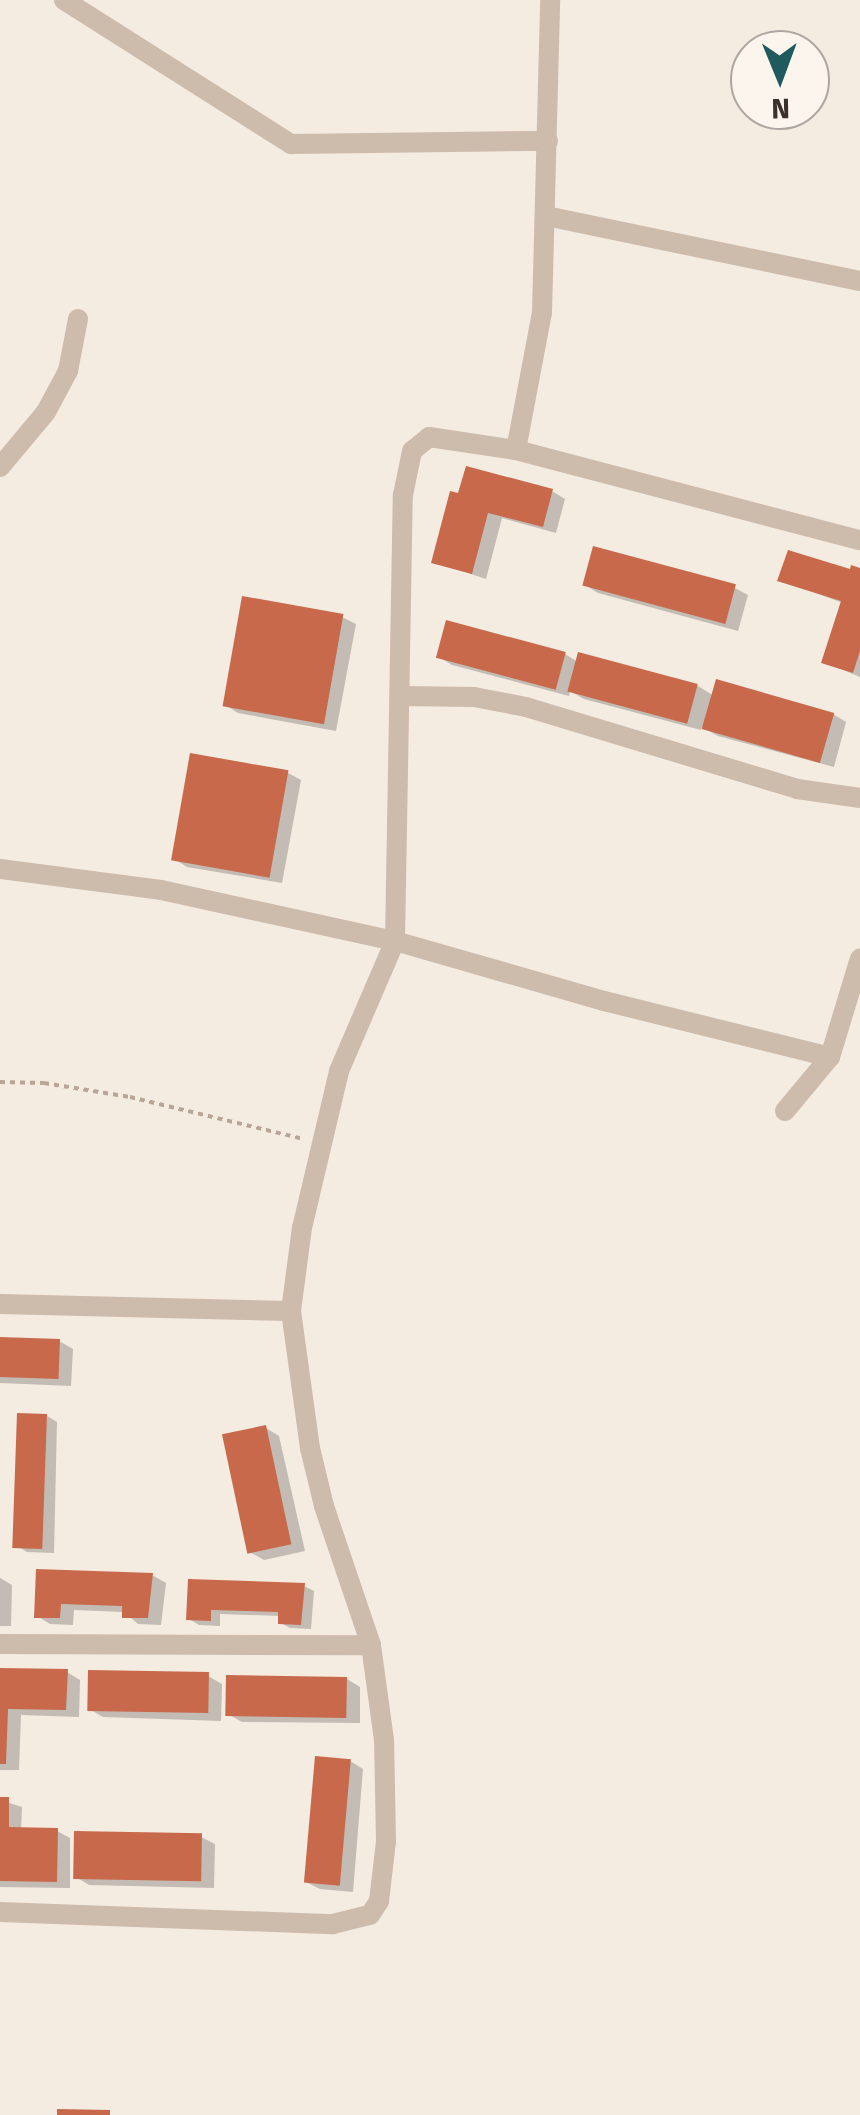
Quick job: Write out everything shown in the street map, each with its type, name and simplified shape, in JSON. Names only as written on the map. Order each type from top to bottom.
[{"type":"street","points":[[64,0],[291,144],[548,141]]},
{"type":"street","points":[[516,450],[542,313],[550,0]]},
{"type":"street","points":[[546,216],[860,282]]},
{"type":"street","points":[[0,467],[46,412],[68,371],[78,319]]},
{"type":"street","points":[[0,1912],[333,1924],[370,1915],[378,1901],[386,1841],[384,1740],[370,1646],[315,1468],[290,1311],[302,1228],[339,1071],[396,941],[403,495],[412,451],[428,437],[516,450],[860,540]]},
{"type":"street","points":[[400,696],[474,697],[526,707],[797,789],[860,798]]},
{"type":"street","points":[[0,869],[161,890],[396,941],[604,1001],[830,1057]]},
{"type":"street","points":[[785,1111],[830,1057],[860,958]]},
{"type":"street","points":[[0,1304],[290,1311]]},
{"type":"street","points":[[0,1644],[370,1646]]},
{"type":"path","points":[[0,1082],[44,1083],[130,1098],[322,1144]]},
{"type":"building","points":[[466,466],[553,489],[543,527],[488,513],[472,574],[431,563],[450,491],[458,493]]},
{"type":"building","points":[[593,546],[736,584],[725,624],[582,586]]},
{"type":"building","points":[[788,550],[850,569],[851,565],[860,568],[860,651],[853,673],[821,663],[841,601],[777,581]]},
{"type":"building","points":[[242,596],[343,614],[324,724],[223,706]]},
{"type":"building","points":[[446,620],[566,652],[556,690],[436,658]]},
{"type":"building","points":[[578,652],[698,684],[687,724],[567,692]]},
{"type":"building","points":[[716,679],[834,713],[820,763],[702,729]]},
{"type":"building","points":[[190,753],[288,770],[270,878],[171,860]]},
{"type":"building","points":[[0,1337],[60,1339],[59,1379],[0,1377]]},
{"type":"building","points":[[17,1413],[47,1414],[42,1549],[12,1548]]},
{"type":"building","points":[[266,1425],[291,1544],[247,1554],[222,1434]]},
{"type":"building","points":[[36,1569],[153,1573],[148,1618],[122,1618],[122,1606],[61,1604],[60,1618],[34,1618]]},
{"type":"building","points":[[188,1579],[305,1583],[301,1625],[278,1624],[278,1612],[211,1610],[211,1621],[186,1620]]},
{"type":"building","points":[[0,1668],[68,1669],[66,1710],[8,1709],[6,1764],[0,1764]]},
{"type":"building","points":[[88,1670],[209,1672],[208,1713],[87,1711]]},
{"type":"building","points":[[226,1675],[347,1677],[346,1718],[225,1716]]},
{"type":"building","points":[[315,1756],[351,1759],[340,1886],[304,1883]]},
{"type":"building","points":[[0,1797],[9,1797],[9,1827],[58,1828],[57,1882],[0,1881]]},
{"type":"building","points":[[74,1831],[202,1833],[201,1881],[73,1879]]},
{"type":"building","points":[[57,2109],[110,2110],[110,2115],[57,2115]]}]
